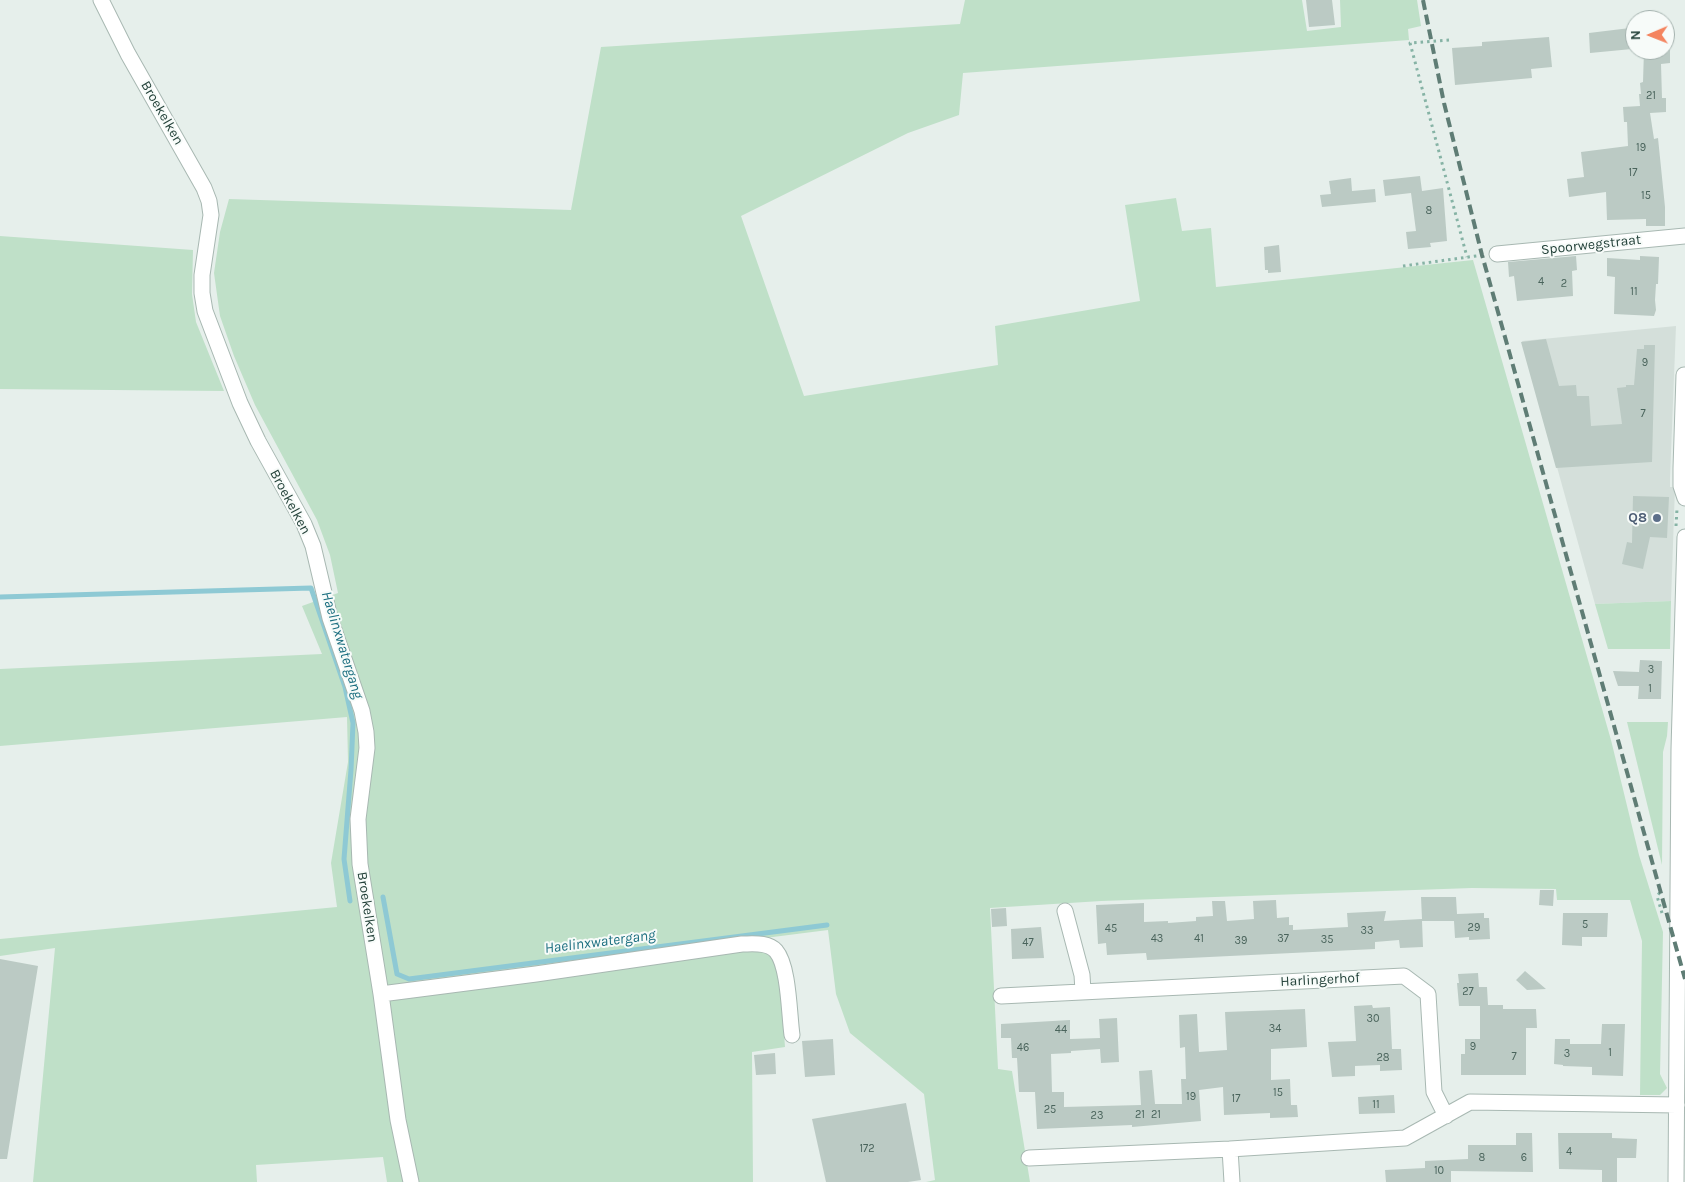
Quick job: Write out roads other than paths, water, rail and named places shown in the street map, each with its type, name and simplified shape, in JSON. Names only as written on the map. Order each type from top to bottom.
[{"type":"street","name":"Broekelken","points":[[101,0],[128,54],[204,188],[209,201],[210,215],[202,275],[202,294],[205,311],[229,375],[258,440],[313,546],[330,618],[362,711],[366,732],[366,748],[358,819],[360,864],[381,994],[398,1120],[411,1182]]},
{"type":"street","name":"Spoorwegstraat","points":[[1496,254],[1685,236]]},
{"type":"street","points":[[1684,375],[1681,486],[1685,498]]},
{"type":"street","points":[[1676,1182],[1685,537]]},
{"type":"street","points":[[1065,911],[1082,975],[1083,991]]},
{"type":"street","points":[[381,994],[760,943],[775,950],[784,966],[792,1035]]},
{"type":"street","name":"Harlingerhof","points":[[1001,996],[1404,976],[1428,994],[1434,1092],[1446,1116]]},
{"type":"street","points":[[1029,1158],[1230,1149],[1405,1138],[1470,1102],[1677,1105]]},
{"type":"street","points":[[1230,1149],[1232,1182]]},
{"type":"waterway","name":"Haelinxwatergang","points":[[0,597],[311,588],[345,687],[353,723],[344,859],[350,901]]},
{"type":"waterway","name":"Haelinxwatergang","points":[[383,897],[397,974],[409,979],[827,925]]},
{"type":"railway","points":[[1423,0],[1444,103],[1482,255],[1685,979]]},
{"type":"place","name":"Q8","points":[[1657,518]]}]
